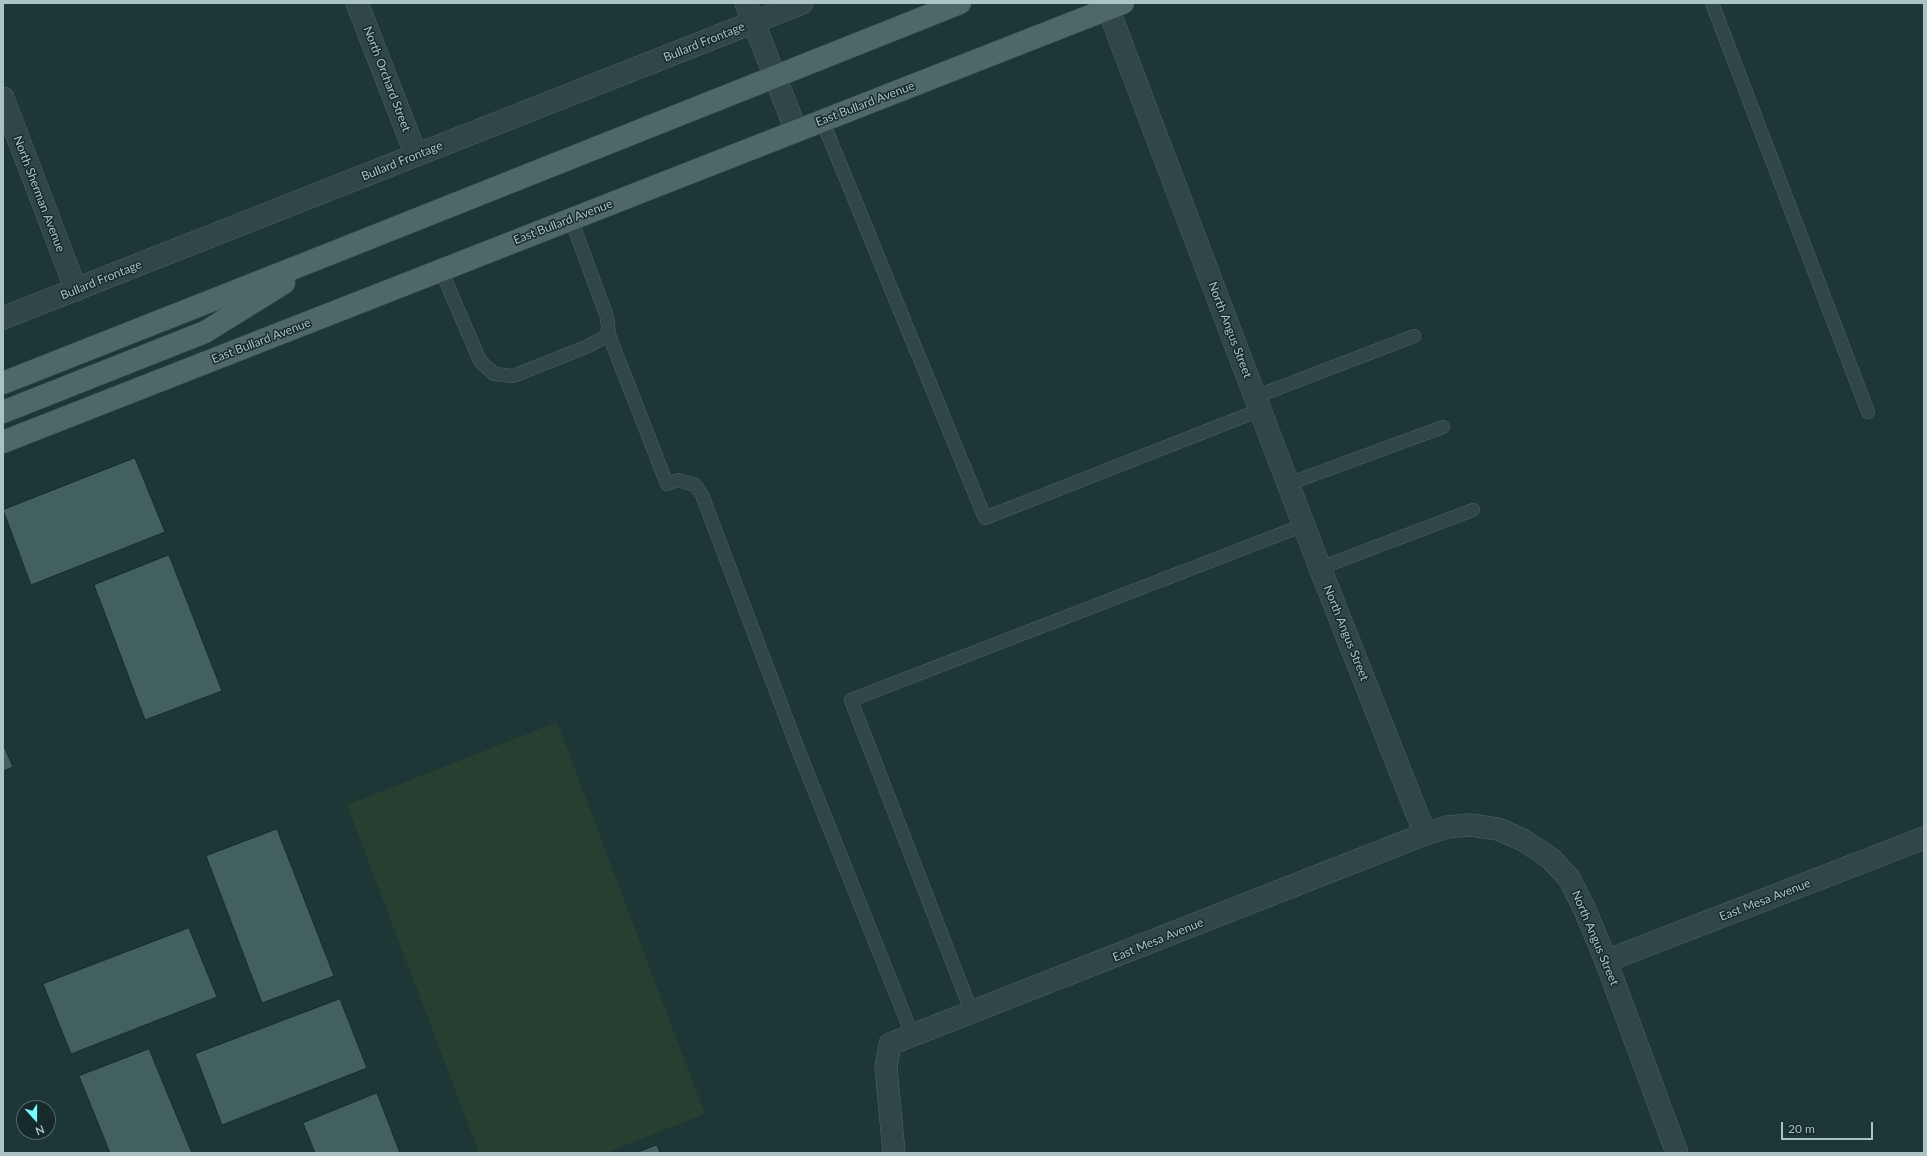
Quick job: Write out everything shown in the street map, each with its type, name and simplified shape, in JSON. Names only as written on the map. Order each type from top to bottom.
[{"type":"main road","points":[[3,383],[960,3]]},
{"type":"main road","name":"East Bullard Avenue","points":[[3,442],[1113,5]]},
{"type":"main road","points":[[3,412],[205,332],[332,253]]},
{"type":"street","name":"North Orchard Street","points":[[358,3],[416,155]]},
{"type":"street","name":"Bullard Frontage","points":[[3,318],[416,155],[749,13],[802,3]]},
{"type":"street","name":"North Angus Street","points":[[1113,5],[1288,484],[1425,834],[1447,827],[1470,824],[1498,829],[1523,840],[1550,858],[1569,878],[1585,910],[1606,961],[1677,1153]]},
{"type":"street","points":[[749,13],[796,130]]},
{"type":"street","name":"North Sherman Avenue","points":[[3,98],[76,290]]},
{"type":"street","name":"East Mesa Avenue","points":[[894,1153],[886,1067],[890,1044],[912,1034],[972,1013],[1425,834]]},
{"type":"street","name":"East Mesa Avenue","points":[[1606,961],[1924,838]]},
{"type":"lane","points":[[1712,3],[1868,412]]},
{"type":"lane","points":[[822,120],[985,518],[1414,336]]},
{"type":"lane","points":[[571,219],[607,317],[609,335],[667,484],[678,480],[695,485],[702,496],[799,752],[912,1034]]},
{"type":"lane","points":[[441,270],[480,361],[494,374],[513,376],[586,347],[609,335]]},
{"type":"lane","points":[[1288,484],[1443,427]]},
{"type":"lane","points":[[1320,568],[1473,510]]},
{"type":"lane","points":[[972,1013],[851,700],[1304,525]]},
{"type":"green space","points":[[557,722],[705,1114],[606,1153],[479,1153],[347,805]]},
{"type":"building","points":[[135,458],[165,532],[31,585],[3,510]]},
{"type":"building","points":[[169,555],[222,691],[145,720],[94,585]]},
{"type":"building","points":[[3,744],[13,767],[3,771]]},
{"type":"building","points":[[277,829],[334,976],[262,1003],[206,856]]},
{"type":"building","points":[[189,928],[217,997],[71,1054],[43,984]]},
{"type":"building","points":[[340,999],[367,1068],[222,1125],[195,1054]]},
{"type":"building","points":[[149,1049],[192,1153],[110,1153],[79,1076]]},
{"type":"building","points":[[377,1093],[400,1153],[315,1153],[303,1123]]},
{"type":"building","points":[[657,1145],[660,1153],[636,1153]]}]
